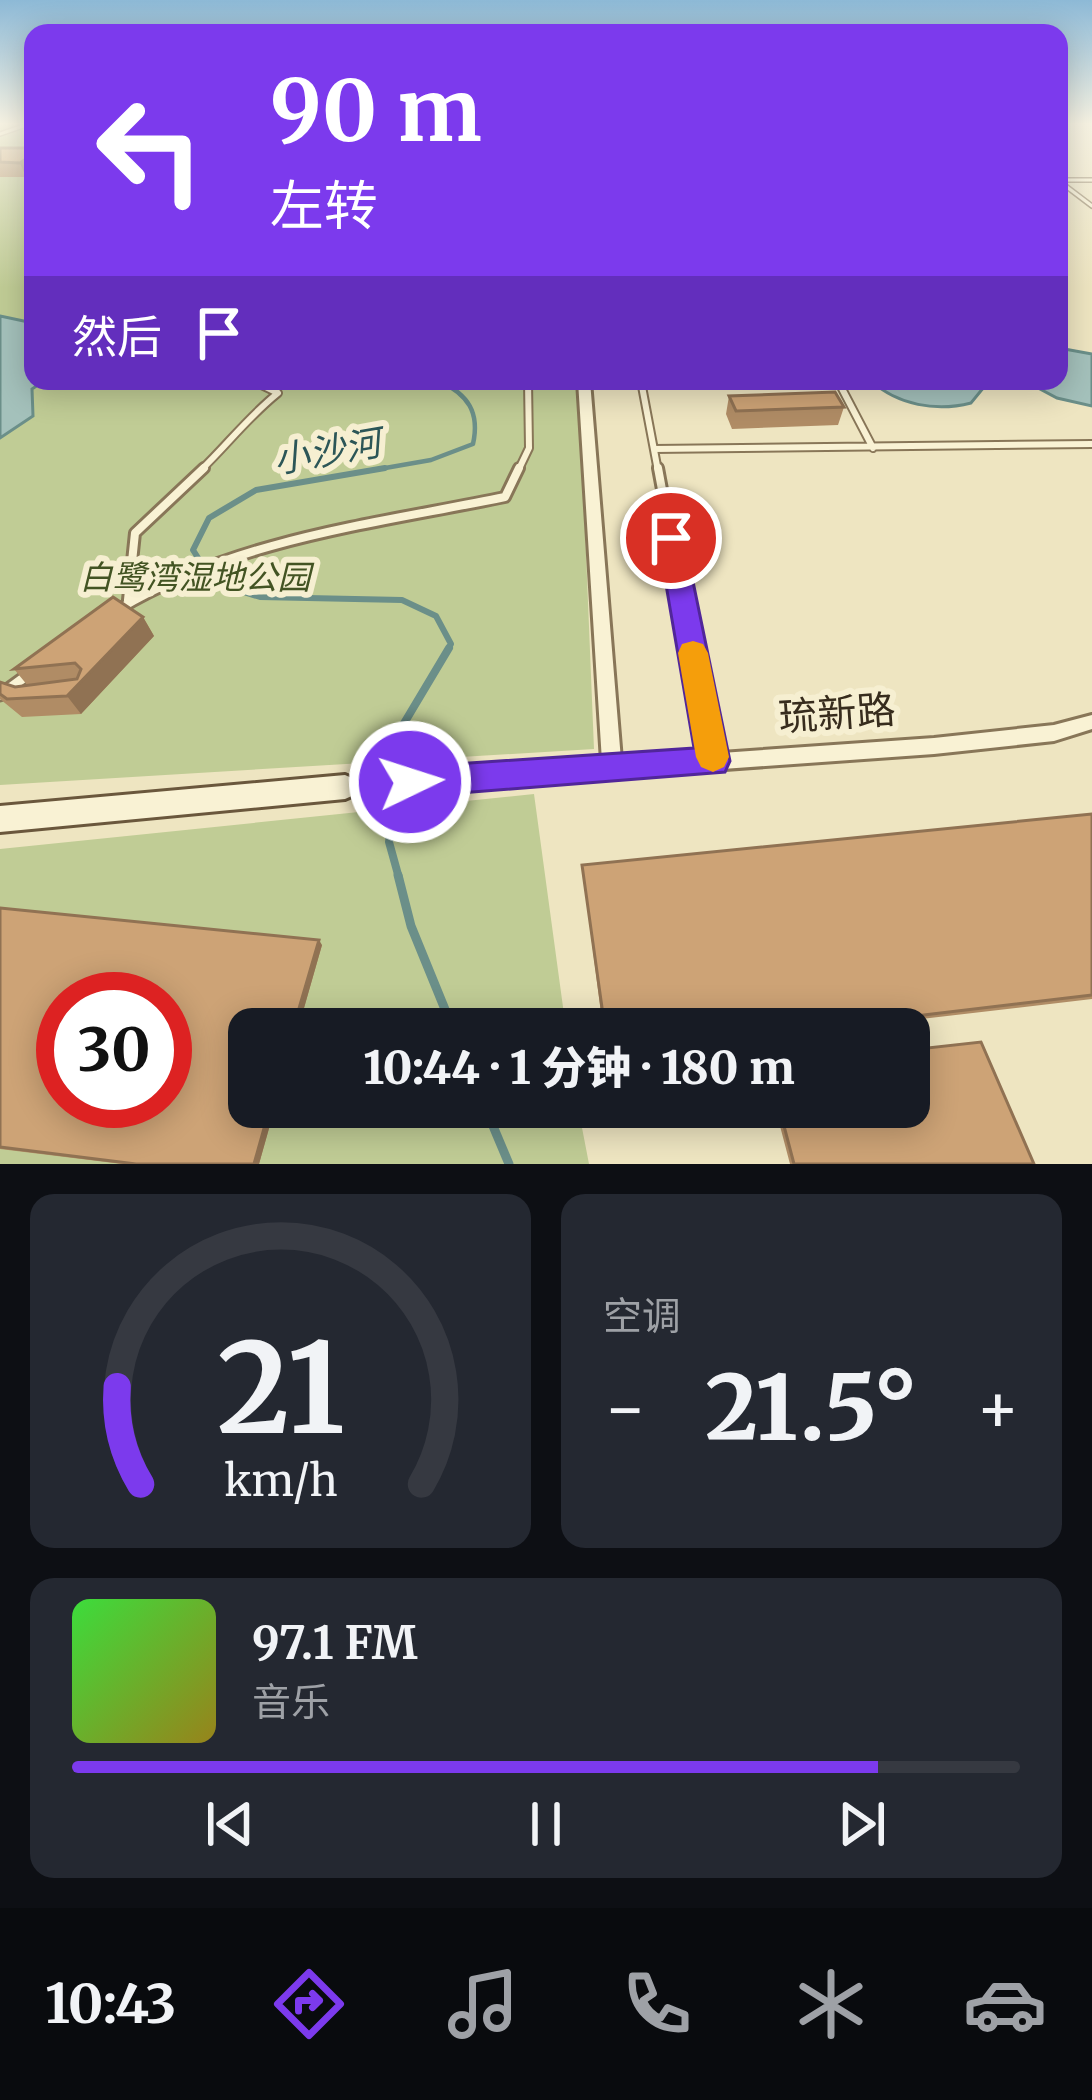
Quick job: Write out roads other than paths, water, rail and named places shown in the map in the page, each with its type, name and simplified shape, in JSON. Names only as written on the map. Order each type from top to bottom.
[{"type":"street","points":[[585,390],[612,768]]},
{"type":"street","name":"琉新路","points":[[345,787],[954,744],[1054,733],[1092,722]]},
{"type":"street","points":[[0,819],[345,787]]},
{"type":"lane","points":[[1068,188],[1092,206]]},
{"type":"lane","points":[[128,602],[135,533],[235,438],[240,424],[278,393],[272,390]]},
{"type":"lane","points":[[111,614],[172,579],[241,554],[505,497],[529,448],[528,390]]},
{"type":"lane","points":[[643,390],[713,761]]},
{"type":"lane","points":[[843,390],[873,448]]},
{"type":"lane","points":[[655,449],[1092,444]]},
{"type":"lane","points":[[4,692],[43,664]]},
{"type":"lane","points":[[4,692],[21,694]]},
{"type":"water","points":[[0,316],[24,321],[24,390],[32,390],[33,416],[0,438]]},
{"type":"water","points":[[1068,350],[1092,354],[1092,406],[1042,390],[1068,390]]},
{"type":"water","points":[[884,390],[982,390],[971,403],[958,406],[931,406]]},
{"type":"waterway","name":"小沙河","points":[[368,471],[431,460],[473,444],[473,414],[455,390]]},
{"type":"waterway","name":"小沙河","points":[[385,468],[256,490],[209,518],[193,550],[214,583],[260,597],[402,600],[436,616],[451,644],[447,651]]},
{"type":"waterway","name":"小沙河","points":[[399,878],[389,842],[403,725],[449,648]]},
{"type":"waterway","name":"小沙河","points":[[398,875],[411,926],[444,1008]]},
{"type":"waterway","name":"小沙河","points":[[494,1128],[509,1164]]},
{"type":"park label","name":"白鹭湾湿地公园","points":[[195,577]]}]
